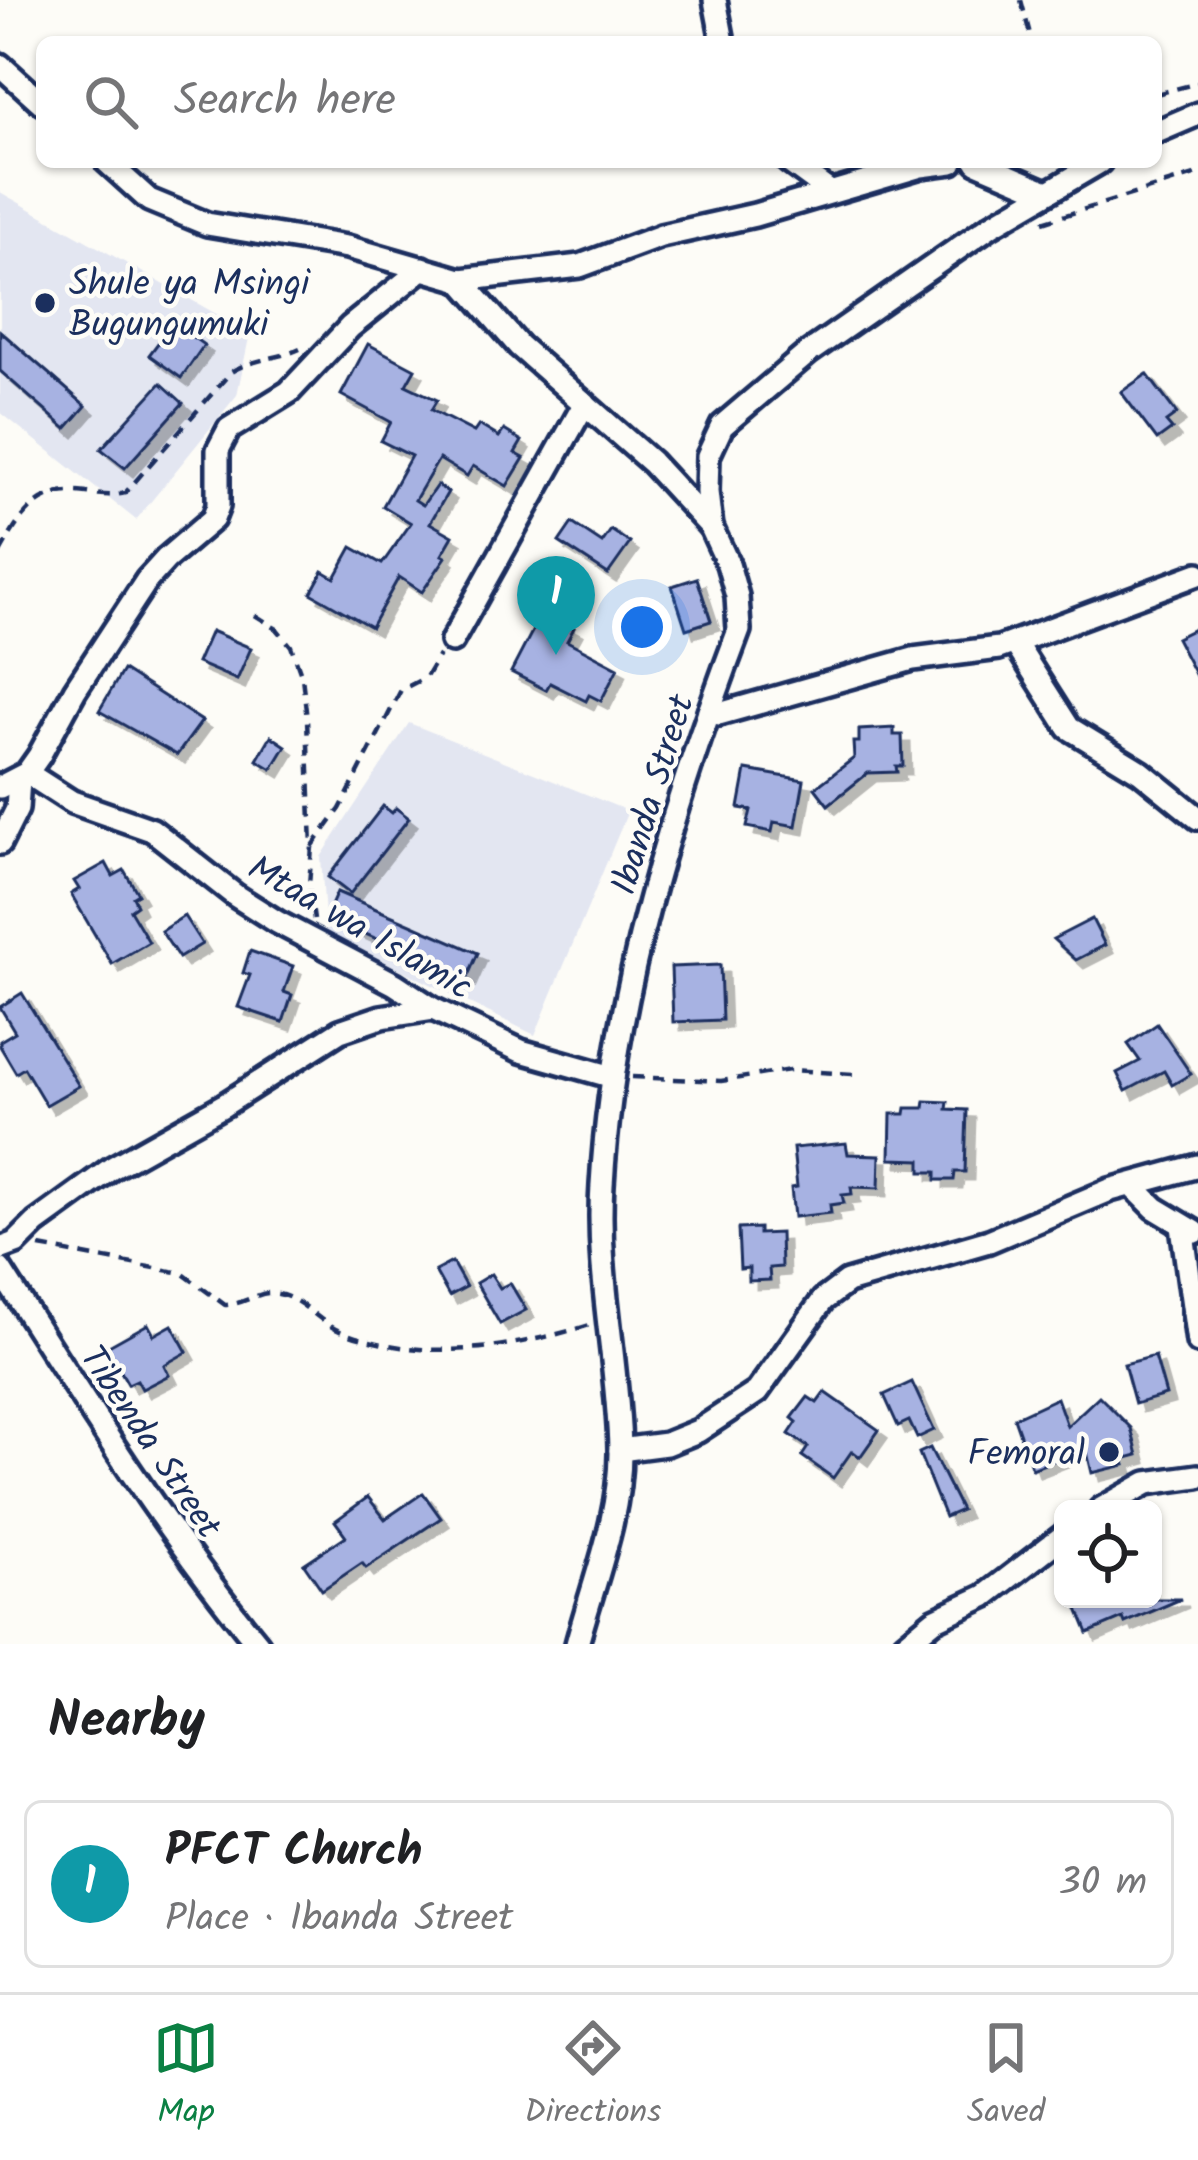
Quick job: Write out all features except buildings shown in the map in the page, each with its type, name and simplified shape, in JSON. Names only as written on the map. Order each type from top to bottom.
[{"type":"street","points":[[715,0],[722,36]]},
{"type":"street","points":[[0,65],[36,98]]},
{"type":"street","points":[[1162,129],[1198,114]]},
{"type":"street","points":[[114,168],[149,200],[208,224],[347,247],[461,280],[580,266],[661,236],[755,215],[914,168]]},
{"type":"street","points":[[797,168],[830,192]]},
{"type":"street","points":[[991,168],[1047,193]]},
{"type":"street","name":"Ibanda Street","points":[[577,1644],[611,1531],[620,1450],[601,1192],[613,1077],[671,820],[739,630],[728,564],[711,526],[708,456],[722,426],[808,353],[992,225],[1090,168]]},
{"type":"street","points":[[0,843],[17,809],[15,780],[147,580],[213,519],[218,506],[221,438],[289,392],[338,338],[423,268]]},
{"type":"street","points":[[461,280],[519,346],[651,462],[711,526]]},
{"type":"street","points":[[452,641],[585,403]]},
{"type":"street","points":[[709,711],[719,714],[913,658],[999,648],[1198,574]]},
{"type":"street","points":[[1015,643],[1069,728],[1141,772],[1198,818]]},
{"type":"street","name":"Mtaa wa Islamic","points":[[15,780],[152,830],[236,896],[395,983],[433,1010],[521,1051],[613,1077]]},
{"type":"street","points":[[8,1246],[112,1168],[224,1105],[340,1031],[381,1017],[433,1010]]},
{"type":"street","points":[[620,1450],[666,1444],[698,1431],[758,1392],[823,1300],[847,1282],[989,1241],[1110,1190],[1198,1166]]},
{"type":"street","points":[[1133,1186],[1155,1208],[1190,1230],[1198,1342]]},
{"type":"street","name":"Tibenda Street","points":[[0,1269],[83,1401],[206,1580],[258,1644]]},
{"type":"street","points":[[1117,1500],[1147,1483],[1198,1476]]},
{"type":"street","points":[[905,1644],[934,1620],[986,1595],[1054,1543]]},
{"type":"path","points":[[1022,0],[1031,36]]},
{"type":"path","points":[[1162,92],[1198,83]]},
{"type":"path","points":[[992,225],[1027,225],[1069,217],[1198,174]]},
{"type":"path","points":[[0,554],[23,512],[49,496],[125,494],[231,372],[246,363],[277,359],[338,338]]},
{"type":"path","points":[[255,615],[277,629],[291,646],[302,677],[313,847],[309,885],[318,944]]},
{"type":"path","points":[[313,847],[340,809],[401,690],[426,677],[452,641]]},
{"type":"path","points":[[613,1077],[721,1081],[790,1070],[854,1074]]},
{"type":"path","points":[[8,1246],[182,1273],[225,1305],[246,1304],[271,1292],[295,1300],[340,1331],[423,1348],[508,1347],[610,1318]]},
{"type":"shaded area","points":[[0,192],[250,333],[237,395],[136,520],[0,412]]},
{"type":"shaded area","points":[[409,723],[628,811],[535,1035],[326,933],[321,857]]},
{"type":"place","name":"Shule ya Msingi Bugungumuki","points":[[45,303]]},
{"type":"place","name":"PFCT Church","points":[[556,655]]},
{"type":"place","name":"Femoral","points":[[1109,1452]]}]
